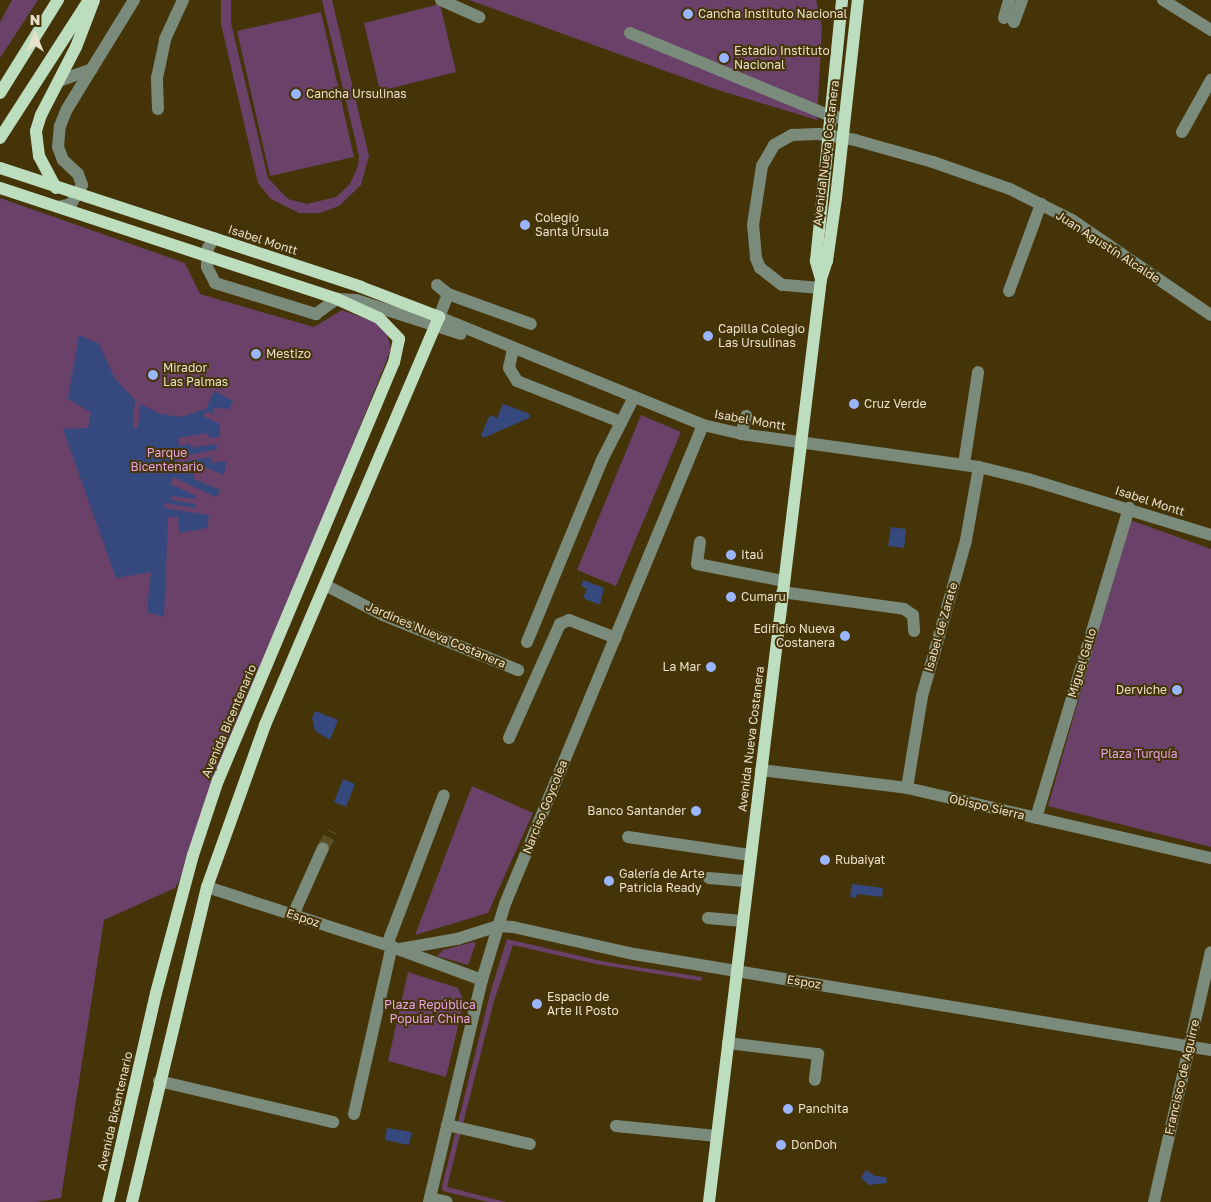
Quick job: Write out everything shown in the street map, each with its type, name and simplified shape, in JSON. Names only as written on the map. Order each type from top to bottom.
[{"type":"main road","points":[[0,94],[58,0]]},
{"type":"main road","points":[[0,138],[90,0]]},
{"type":"main road","points":[[56,188],[43,168],[36,139],[41,115],[59,81],[94,0]]},
{"type":"main road","name":"Avenida Nueva Costanera","points":[[836,0],[840,17]]},
{"type":"main road","name":"Avenida Nueva Costanera","points":[[820,283],[816,261],[842,0]]},
{"type":"main road","name":"Avenida Nueva Costanera","points":[[709,1202],[800,443],[820,283],[827,261],[858,0]]},
{"type":"main road","name":"Isabel Montt","points":[[0,168],[56,188],[214,238],[437,322]]},
{"type":"main road","name":"Isabel Montt","points":[[0,188],[207,254],[337,299]]},
{"type":"main road","name":"Avenida Bicentenario","points":[[108,1202],[163,967],[193,855],[218,780],[398,350],[399,339],[389,326],[337,299]]},
{"type":"main road","points":[[132,1202],[159,1081],[207,887],[265,725],[327,586],[437,322]]},
{"type":"street","points":[[58,207],[72,204],[79,195],[82,184],[78,174],[63,160],[58,147],[60,126],[134,0]]},
{"type":"street","points":[[158,109],[157,78],[165,39],[183,0]]},
{"type":"street","points":[[441,0],[480,17]]},
{"type":"street","points":[[1009,0],[1009,20],[1022,0]]},
{"type":"street","points":[[1163,0],[1211,30]]},
{"type":"street","points":[[630,33],[830,116],[843,118]]},
{"type":"street","points":[[59,81],[92,69]]},
{"type":"street","points":[[1182,132],[1211,80]]},
{"type":"street","name":"Juan Agustín Alcalde","points":[[820,283],[782,285],[760,268],[753,244],[753,225],[762,166],[774,145],[792,135],[842,137],[982,178],[1042,204],[1072,220],[1211,315]]},
{"type":"street","points":[[1009,291],[1042,204]]},
{"type":"street","points":[[214,238],[207,254],[207,267],[215,283],[316,314],[337,299]]},
{"type":"street","points":[[436,285],[448,294],[531,324]]},
{"type":"street","points":[[437,322],[448,294]]},
{"type":"street","name":"Isabel Montt","points":[[337,299],[356,300],[437,322],[514,349],[703,425],[741,434],[800,443],[979,467],[1129,508],[1211,535]]},
{"type":"street","points":[[514,349],[509,368],[511,376],[517,381],[622,422]]},
{"type":"street","points":[[964,464],[978,372]]},
{"type":"street","points":[[527,642],[602,460],[634,396]]},
{"type":"street","points":[[741,434],[746,416]]},
{"type":"street","name":"Narciso Goycolea","points":[[430,1200],[482,980],[498,926],[703,425]]},
{"type":"street","name":"Isabel de Zarate","points":[[907,788],[922,696],[966,540],[979,467]]},
{"type":"street","name":"Miguel Gallo","points":[[1036,818],[1129,508]]},
{"type":"street","points":[[700,542],[698,564],[783,587],[904,609],[913,615],[914,631]]},
{"type":"street","name":"Jardines Nueva Costanera","points":[[327,586],[383,615],[518,670]]},
{"type":"street","points":[[509,738],[560,624],[569,620],[616,638]]},
{"type":"street","name":"Obispo Sierra","points":[[761,770],[907,788],[1211,858]]},
{"type":"street","points":[[354,1114],[393,947],[444,795]]},
{"type":"street","points":[[628,837],[750,855]]},
{"type":"street","points":[[293,915],[324,848]]},
{"type":"street","points":[[709,878],[747,881]]},
{"type":"street","name":"Espoz","points":[[207,887],[393,947],[482,980]]},
{"type":"street","points":[[708,918],[742,921]]},
{"type":"street","name":"Espoz","points":[[393,947],[457,939],[498,926],[736,971],[1211,1050]]},
{"type":"street","name":"Francisco de Aguirre","points":[[1154,1202],[1211,952]]},
{"type":"street","points":[[728,1044],[818,1054],[815,1080]]},
{"type":"street","points":[[159,1081],[333,1122]]},
{"type":"street","points":[[447,1125],[530,1144]]},
{"type":"street","points":[[616,1126],[717,1136]]},
{"type":"street","points":[[430,1200],[447,1202]]},
{"type":"green space","points":[[12,0],[38,0],[0,58],[0,22]]},
{"type":"green space","points":[[221,0],[231,0],[231,23],[268,178],[288,199],[307,204],[336,197],[350,184],[358,166],[359,156],[322,0],[332,0],[369,156],[361,185],[339,206],[320,213],[299,213],[271,199],[258,183],[221,24]]},
{"type":"green space","name":"Estadio Instituto Nacional","points":[[469,0],[816,0],[822,26],[817,120],[718,90]]},
{"type":"green space","name":"Cancha Ursulinas","points":[[440,4],[456,72],[380,91],[364,23]]},
{"type":"green space","name":"Cancha Ursulinas","points":[[321,12],[354,157],[270,176],[237,31]]},
{"type":"green space","name":"Parque Bicentenario","points":[[0,198],[185,263],[200,294],[314,327],[342,310],[377,323],[387,334],[391,349],[179,881],[175,888],[104,920],[61,1198],[36,1202],[0,1202]]},
{"type":"green space","points":[[641,415],[681,432],[616,586],[577,570]]},
{"type":"green space","name":"Plaza Turquía","points":[[1130,520],[1211,549],[1211,847],[1048,806]]},
{"type":"green space","points":[[472,786],[533,813],[488,913],[415,935]]},
{"type":"green space","points":[[507,939],[606,962],[702,977],[701,981],[596,964],[513,945],[494,1001],[447,1187],[506,1202],[488,1202],[443,1191],[442,1186],[491,990]]},
{"type":"green space","points":[[473,942],[476,943],[468,965],[437,956],[443,950]]},
{"type":"green space","name":"Plaza República Popular China","points":[[408,972],[458,988],[464,1001],[446,1077],[388,1061]]},
{"type":"water","points":[[79,335],[99,344],[115,379],[135,400],[133,428],[138,428],[140,404],[161,414],[181,417],[206,409],[214,391],[233,401],[229,409],[214,408],[214,413],[222,417],[206,411],[203,416],[220,424],[219,437],[209,438],[208,433],[178,438],[179,446],[190,444],[191,448],[216,444],[217,449],[176,458],[177,463],[211,457],[212,463],[226,461],[224,475],[205,467],[204,470],[194,467],[194,479],[220,490],[216,497],[173,477],[170,484],[196,496],[196,499],[171,496],[171,500],[195,504],[195,508],[165,503],[164,508],[209,515],[207,528],[179,533],[178,517],[168,517],[164,617],[147,612],[151,572],[116,578],[63,429],[88,428],[91,412],[68,399]]},
{"type":"water","points":[[503,404],[530,414],[529,418],[483,438],[481,435],[490,415],[497,418]]},
{"type":"water","points":[[891,527],[906,529],[904,548],[888,546]]},
{"type":"water","points":[[583,580],[604,588],[600,605],[583,598],[587,589],[581,586]]},
{"type":"water","points":[[315,711],[338,720],[330,740],[315,731],[312,718]]},
{"type":"water","points":[[343,779],[355,784],[346,807],[334,802]]},
{"type":"water","points":[[852,884],[883,888],[882,897],[857,894],[856,898],[850,897]]},
{"type":"water","points":[[387,1128],[412,1132],[409,1145],[385,1140]]},
{"type":"water","points":[[866,1170],[875,1176],[886,1177],[887,1183],[869,1185],[861,1178]]},
{"type":"tunnel","points":[[323,848],[332,831]]},
{"type":"place","name":"Cancha Instituto Nacional","points":[[688,14]]},
{"type":"place","name":"Estadio Instituto Nacional","points":[[724,58]]},
{"type":"place","name":"Cancha Ursulinas","points":[[296,94]]},
{"type":"place","name":"Colegio Santa Úrsula","points":[[525,225]]},
{"type":"place","name":"Capilla Colegio Las Ursulinas","points":[[708,336]]},
{"type":"place","name":"Mestizo","points":[[256,354]]},
{"type":"place","name":"Mirador Las Palmas","points":[[153,375]]},
{"type":"place","name":"Cruz Verde","points":[[854,404]]},
{"type":"place","name":"Itaú","points":[[731,555]]},
{"type":"place","name":"Cumaru","points":[[731,597]]},
{"type":"place","name":"Edificio Nueva Costanera","points":[[845,636]]},
{"type":"place","name":"La Mar","points":[[711,667]]},
{"type":"place","name":"Derviche","points":[[1177,690]]},
{"type":"place","name":"Banco Santander","points":[[696,811]]},
{"type":"place","name":"Rubaiyat","points":[[825,860]]},
{"type":"place","name":"Galería de Arte Patricia Ready","points":[[609,881]]},
{"type":"place","name":"Espacio de Arte Il Posto","points":[[537,1004]]},
{"type":"place","name":"Panchita","points":[[788,1109]]},
{"type":"place","name":"DonDoh","points":[[781,1145]]}]
